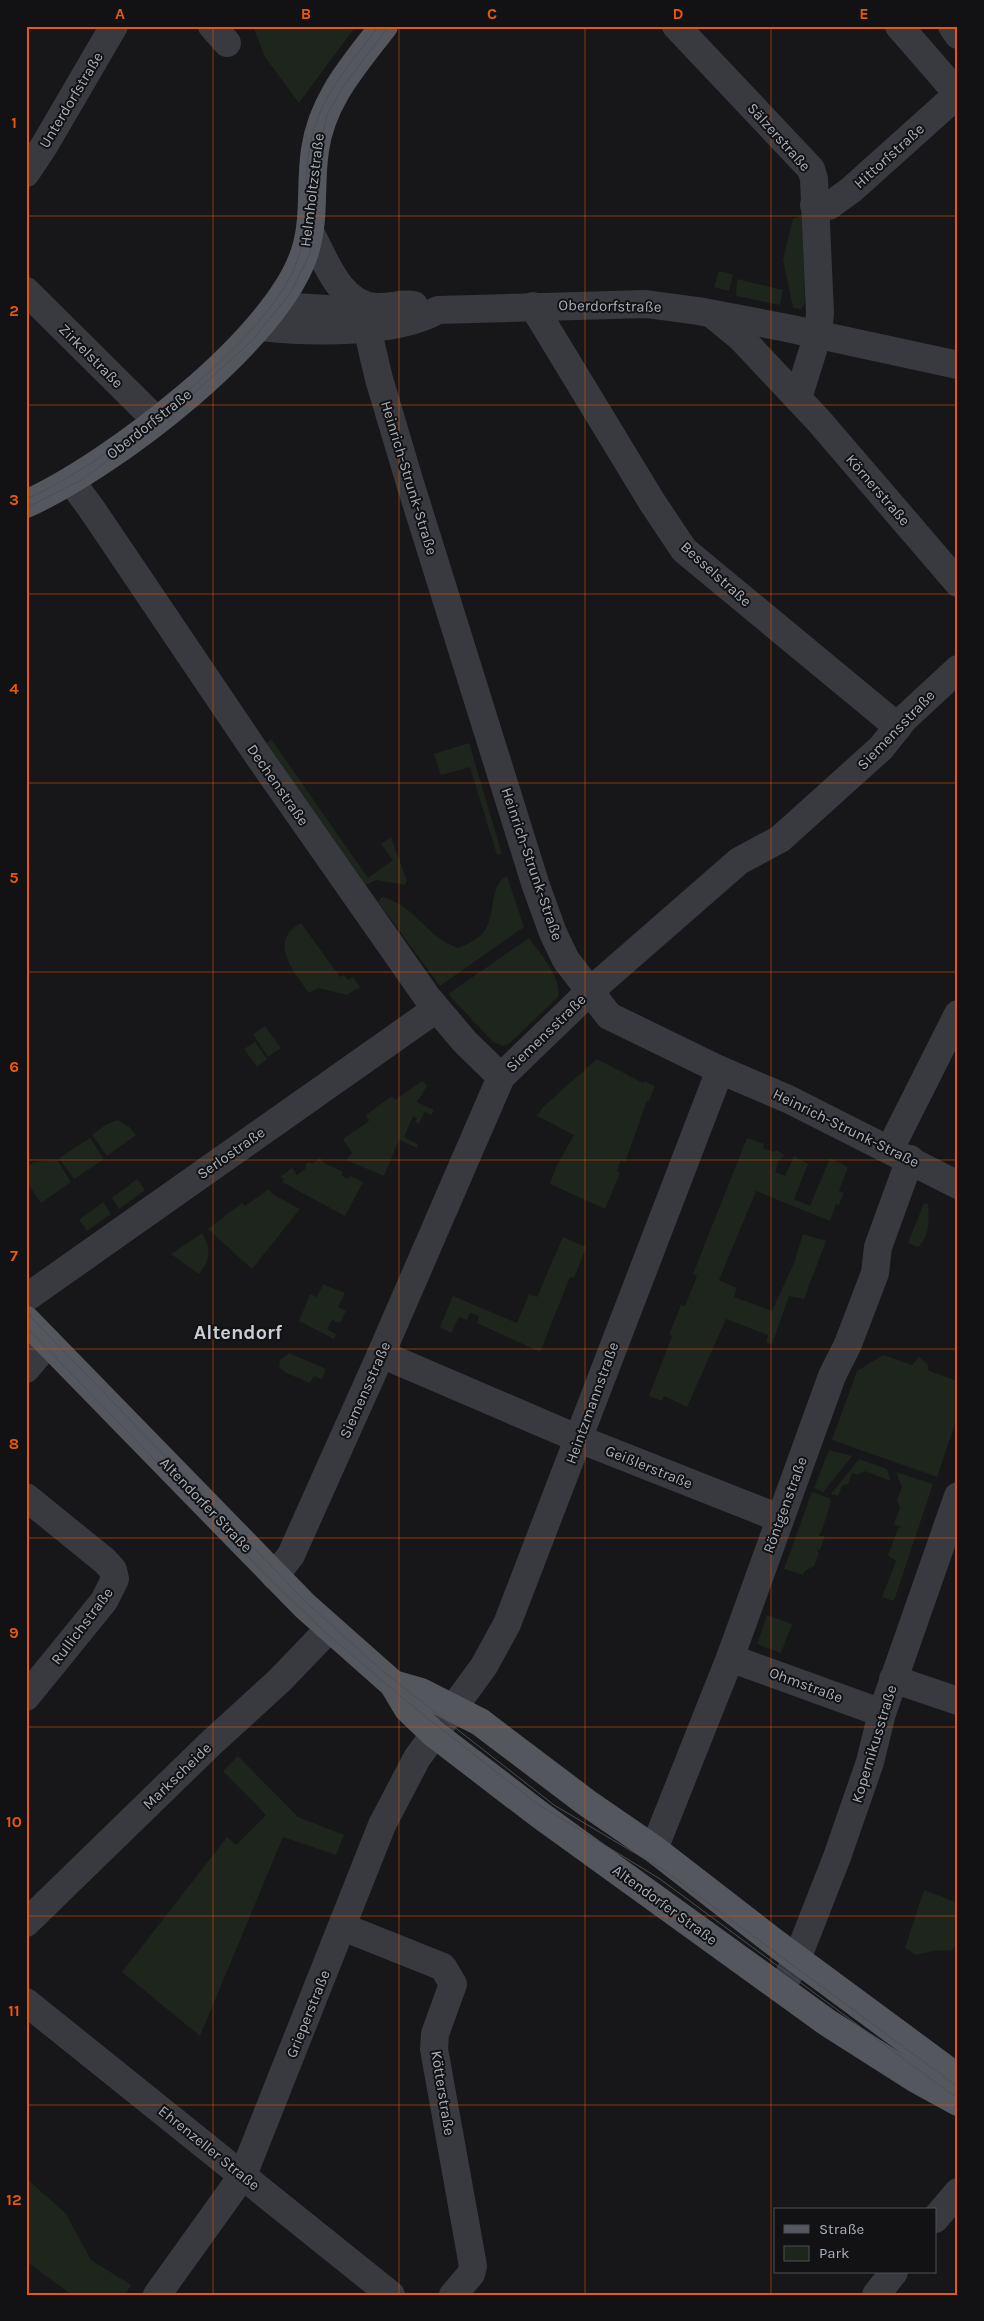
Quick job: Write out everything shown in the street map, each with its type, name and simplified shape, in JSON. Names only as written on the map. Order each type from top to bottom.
[{"type":"main road","name":"Helmholtzstraße","points":[[276,306],[299,268],[310,232],[314,152],[322,117],[337,89],[384,26]]},
{"type":"main road","name":"Oberdorfstraße","points":[[26,504],[71,481],[96,465],[156,420],[212,374],[259,327],[276,306]]},
{"type":"main road","name":"Altendorfer Straße","points":[[26,1320],[328,1629],[392,1684],[408,1709],[442,1721],[480,1722],[587,1803],[654,1849],[797,1959],[958,2078]]},
{"type":"main road","name":"Altendorfer Straße","points":[[442,1721],[540,1815],[781,1989],[868,2049],[958,2102]]},
{"type":"street","name":"Unterdorfstraße","points":[[26,172],[44,146],[114,26]]},
{"type":"street","name":"Sälzerstraße","points":[[676,26],[811,169],[814,179],[820,313],[818,334]]},
{"type":"street","points":[[899,26],[958,94]]},
{"type":"street","points":[[952,26],[958,34]]},
{"type":"street","name":"Hittorfstraße","points":[[814,205],[829,206],[845,195],[958,94]]},
{"type":"street","points":[[310,232],[340,287],[372,318]]},
{"type":"street","name":"Zirkelstraße","points":[[26,291],[156,420]]},
{"type":"street","name":"Oberdorfstraße","points":[[259,327],[372,318],[412,321],[438,310],[646,304],[710,313],[818,334],[958,365]]},
{"type":"street","points":[[276,306],[344,310],[372,318]]},
{"type":"street","name":"Besselstraße","points":[[533,306],[652,502],[684,550],[898,727]]},
{"type":"street","name":"Körnerstraße","points":[[710,313],[741,338],[798,398],[958,583]]},
{"type":"street","name":"Heinrich-Strunk-Straße","points":[[372,318],[379,378],[410,483],[536,886],[553,933],[566,960],[609,1016],[720,1070],[788,1098],[958,1185]]},
{"type":"street","points":[[798,398],[818,334]]},
{"type":"street","name":"Dechenstraße","points":[[71,481],[258,757],[436,1009],[465,1042],[501,1077]]},
{"type":"street","name":"Siemensstraße","points":[[275,1576],[291,1555],[381,1354],[501,1077],[589,992],[739,860],[780,839],[881,748],[898,727],[958,669]]},
{"type":"street","name":"Serlostraße","points":[[26,1298],[436,1009]]},
{"type":"street","name":"Röntgenstraße","points":[[654,1849],[730,1658],[832,1376],[848,1344],[875,1273],[878,1247],[900,1154],[958,1014]]},
{"type":"street","name":"Heintzmannstraße","points":[[442,1721],[484,1666],[507,1624],[720,1070]]},
{"type":"street","points":[[26,1369],[48,1343]]},
{"type":"street","name":"Geißlerstraße","points":[[381,1354],[579,1439],[780,1518]]},
{"type":"street","name":"Kopernikusstraße","points":[[781,1989],[797,1959],[838,1858],[870,1762],[882,1713],[958,1496]]},
{"type":"street","name":"Rullichstraße","points":[[26,1497],[105,1561],[113,1570],[115,1579],[104,1601],[26,1697]]},
{"type":"street","name":"Markscheide","points":[[26,1923],[210,1744],[279,1681],[328,1629]]},
{"type":"street","name":"Ohmstraße","points":[[730,1658],[882,1713]]},
{"type":"street","points":[[894,1679],[958,1701]]},
{"type":"street","name":"Grieperstraße","points":[[157,2295],[243,2175],[382,1825],[417,1758],[442,1721]]},
{"type":"street","name":"Kötterstraße","points":[[343,1927],[443,1967],[453,1984],[435,2034],[434,2049],[473,2266],[471,2274],[453,2295]]},
{"type":"street","name":"Ehrenzeller Straße","points":[[26,2002],[391,2295]]},
{"type":"street","points":[[936,2218],[958,2192]]},
{"type":"street","points":[[876,2295],[892,2274]]},
{"type":"green space","points":[[253,26],[356,26],[299,103],[265,57]]},
{"type":"green space","points":[[802,215],[805,303],[801,309],[793,308],[783,259],[793,219]]},
{"type":"green space","points":[[719,271],[733,274],[729,291],[714,287]]},
{"type":"green space","points":[[737,279],[783,290],[780,305],[736,296]]},
{"type":"green space","points":[[271,739],[368,878],[393,860],[381,844],[391,837],[407,881],[405,885],[376,880],[366,885],[266,744]]},
{"type":"green space","points":[[469,743],[502,854],[497,855],[470,767],[441,775],[434,754]]},
{"type":"green space","points":[[507,876],[524,927],[440,986],[378,902],[382,897],[393,901],[412,914],[438,937],[458,948],[476,939],[483,933],[491,916],[495,892],[501,880]]},
{"type":"green space","points":[[301,923],[340,977],[344,975],[348,980],[353,977],[360,987],[347,995],[318,988],[309,993],[291,966],[285,948],[286,939],[291,931]]},
{"type":"green space","points":[[529,938],[544,958],[557,982],[558,997],[510,1043],[503,1046],[493,1042],[448,994]]},
{"type":"green space","points":[[265,1026],[281,1048],[268,1057],[253,1034]]},
{"type":"green space","points":[[255,1042],[267,1059],[257,1067],[244,1049]]},
{"type":"green space","points":[[597,1059],[643,1083],[644,1081],[655,1086],[649,1101],[647,1101],[625,1162],[621,1160],[617,1171],[620,1173],[605,1209],[550,1184],[556,1167],[574,1135],[537,1116],[543,1107]]},
{"type":"green space","points":[[422,1081],[427,1086],[417,1102],[434,1110],[431,1115],[424,1112],[419,1124],[415,1122],[417,1118],[413,1116],[404,1137],[418,1144],[417,1148],[399,1140],[384,1176],[346,1160],[352,1153],[343,1139],[369,1121],[366,1115],[392,1096],[395,1100]]},
{"type":"green space","points":[[118,1120],[129,1127],[136,1135],[107,1156],[92,1135],[107,1124]]},
{"type":"green space","points":[[90,1138],[104,1159],[74,1179],[59,1158]]},
{"type":"green space","points":[[747,1138],[764,1144],[763,1148],[774,1152],[776,1150],[785,1155],[779,1160],[775,1172],[785,1176],[794,1156],[808,1164],[794,1199],[810,1206],[830,1158],[848,1167],[839,1191],[844,1193],[839,1205],[836,1204],[830,1221],[756,1191],[719,1280],[737,1288],[734,1297],[772,1311],[794,1263],[803,1234],[826,1241],[804,1299],[789,1296],[772,1344],[766,1343],[768,1335],[726,1319],[687,1407],[664,1396],[662,1401],[649,1396],[672,1336],[669,1335],[681,1305],[685,1306],[697,1276],[693,1274]]},
{"type":"green space","points":[[320,1158],[324,1163],[343,1172],[341,1175],[348,1179],[350,1176],[363,1182],[345,1216],[282,1182],[284,1179],[280,1177],[292,1168],[297,1175],[306,1168],[305,1165],[309,1162],[312,1164]]},
{"type":"green space","points":[[57,1160],[71,1182],[41,1203],[26,1181],[26,1167],[34,1162]]},
{"type":"green space","points":[[137,1179],[145,1190],[119,1209],[112,1198]]},
{"type":"green space","points":[[269,1189],[272,1194],[300,1209],[252,1269],[208,1229],[242,1203],[245,1206]]},
{"type":"green space","points":[[103,1202],[111,1214],[87,1231],[79,1220]]},
{"type":"green space","points":[[924,1203],[928,1204],[928,1227],[925,1238],[918,1247],[908,1243]]},
{"type":"green space","points":[[202,1233],[207,1244],[208,1254],[206,1264],[199,1274],[171,1254]]},
{"type":"green space","points":[[563,1237],[586,1247],[574,1278],[570,1277],[540,1352],[477,1323],[479,1316],[470,1313],[467,1320],[459,1317],[451,1333],[440,1327],[453,1296],[517,1323],[529,1294],[537,1297]]},
{"type":"green space","points":[[323,1284],[345,1293],[338,1307],[346,1311],[340,1323],[332,1320],[327,1329],[336,1334],[334,1339],[299,1321],[310,1294],[317,1297]]},
{"type":"green space","points":[[289,1353],[326,1369],[322,1379],[314,1376],[310,1383],[286,1373],[279,1367],[280,1360]]},
{"type":"green space","points":[[883,1355],[912,1365],[919,1357],[927,1364],[929,1371],[958,1381],[958,1415],[937,1477],[832,1440],[857,1371]]},
{"type":"green space","points":[[829,1450],[852,1456],[823,1492],[814,1488]]},
{"type":"green space","points":[[859,1459],[887,1469],[891,1481],[864,1471],[858,1475],[852,1473],[848,1484],[842,1486],[838,1496],[831,1494]]},
{"type":"green space","points":[[896,1472],[933,1484],[894,1601],[882,1597],[896,1561],[888,1555],[898,1529],[901,1527],[894,1524],[900,1507],[897,1501],[902,1487]]},
{"type":"green space","points":[[812,1492],[829,1498],[831,1502],[829,1503],[821,1533],[819,1533],[819,1536],[825,1536],[820,1550],[817,1549],[819,1553],[814,1566],[805,1571],[803,1575],[784,1569]]},
{"type":"green space","points":[[767,1615],[792,1624],[781,1653],[757,1644]]},
{"type":"green space","points":[[238,1756],[298,1817],[344,1835],[336,1855],[283,1837],[200,2036],[122,1972],[227,1837],[236,1845],[266,1815],[223,1771]]},
{"type":"green space","points":[[924,1890],[958,1903],[958,1942],[952,1950],[933,1951],[916,1955],[905,1948]]},
{"type":"green space","points":[[26,2178],[66,2214],[91,2260],[131,2285],[125,2295],[72,2295],[26,2261]]},
{"type":"tram line","points":[[26,499],[58,483],[97,459],[180,398],[219,363],[254,327],[281,293],[297,261],[304,235],[308,157],[317,119],[334,87],[379,26]]},
{"type":"tram line","points":[[26,508],[83,479],[175,410],[252,341],[291,292],[310,254],[318,155],[327,115],[343,87],[389,26]]},
{"type":"tram line","points":[[26,1312],[306,1602],[385,1673],[554,1805],[665,1871],[958,2087]]},
{"type":"tram line","points":[[26,1327],[271,1580],[325,1632],[411,1705],[536,1803],[660,1879],[958,2099]]},
{"type":"district","name":"Altendorf","points":[[238,1332]]}]
